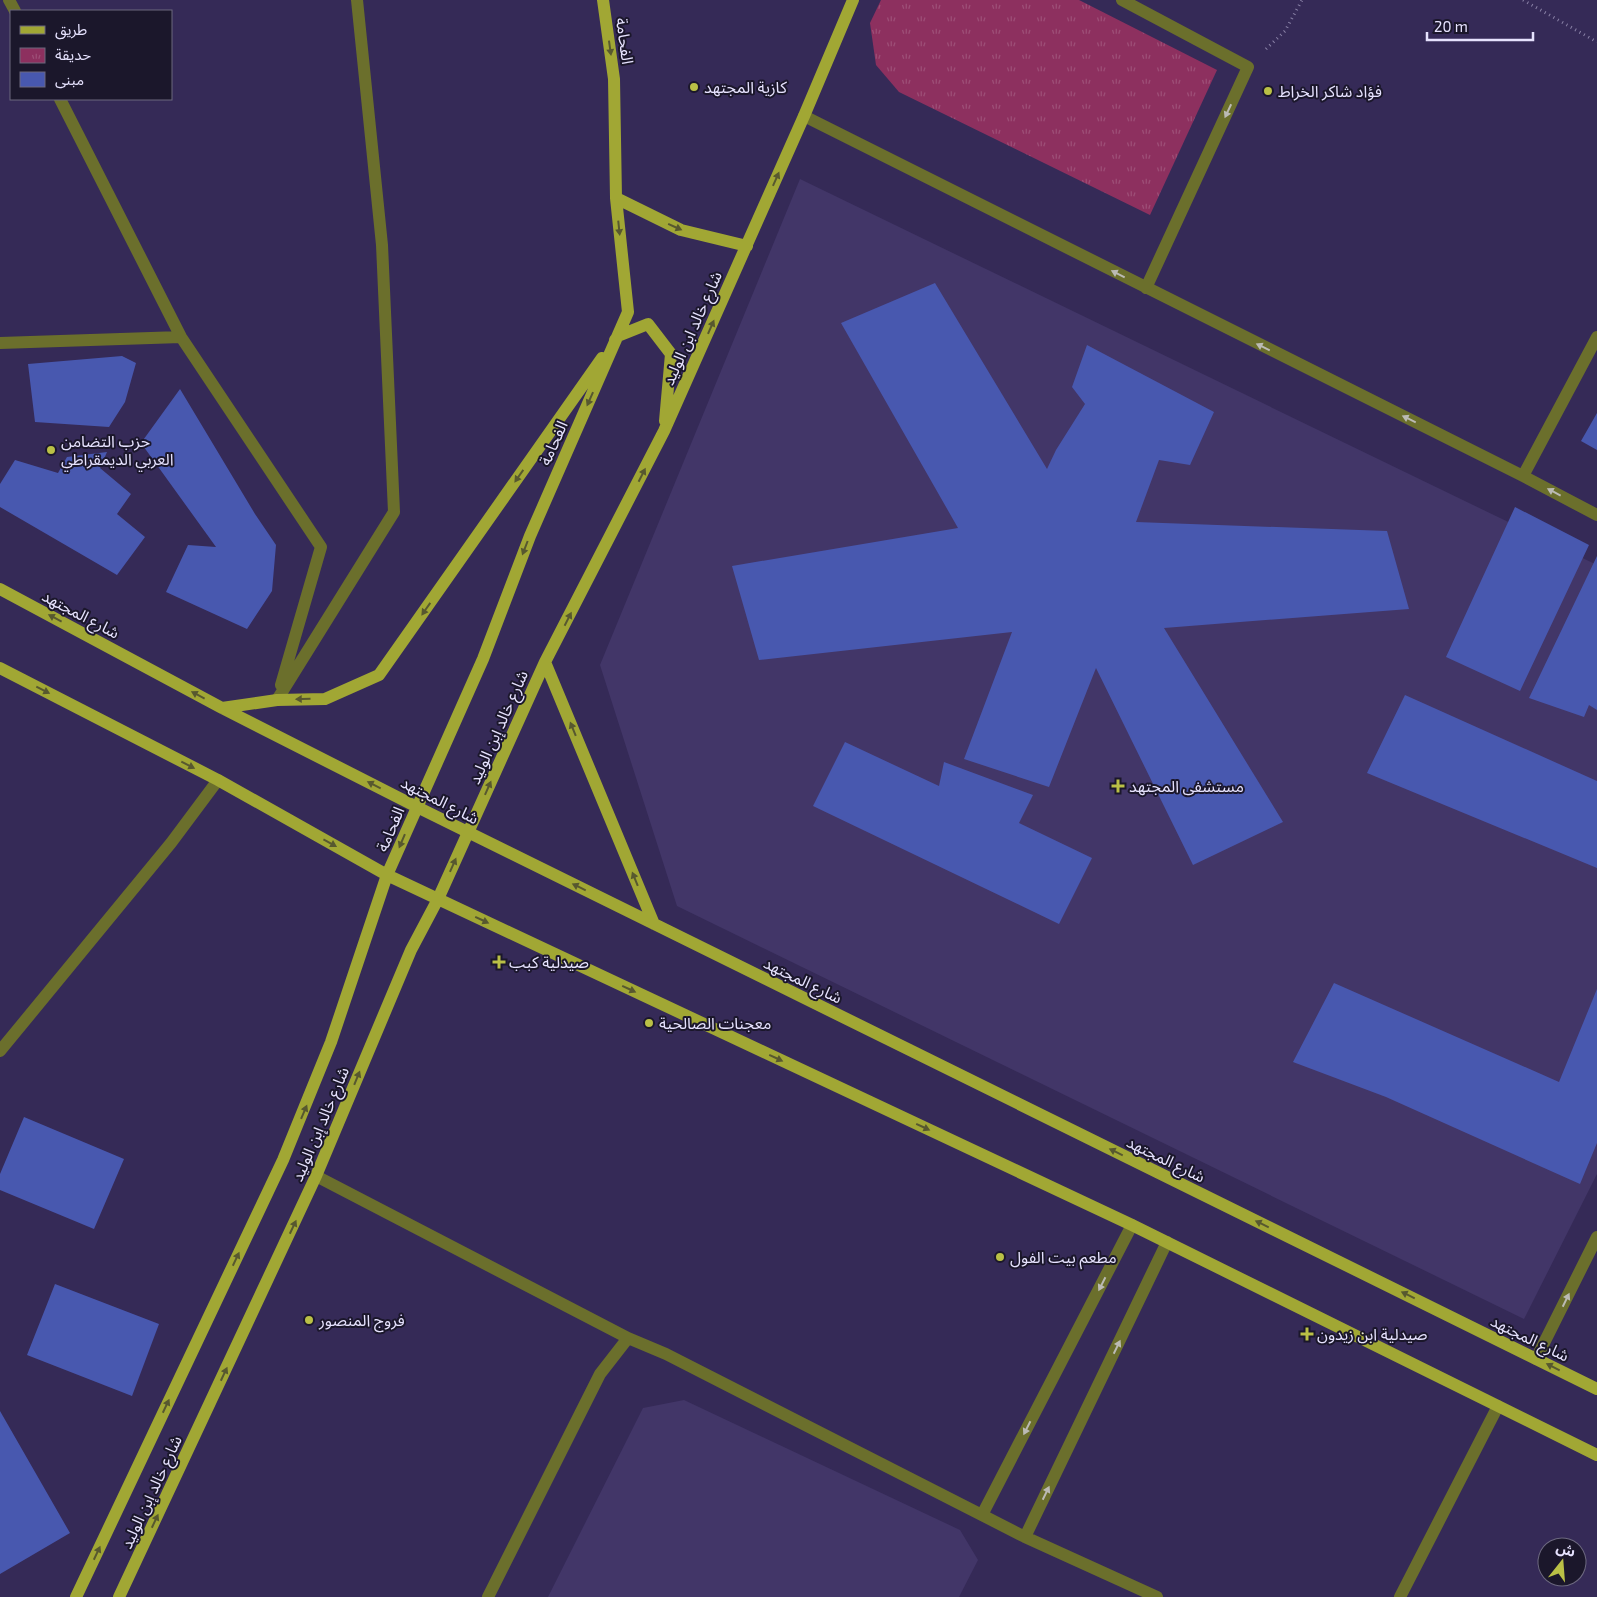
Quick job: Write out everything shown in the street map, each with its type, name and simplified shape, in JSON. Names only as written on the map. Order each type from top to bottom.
[{"type":"main road","name":"الفحامة","points":[[387,875],[482,659],[530,536],[628,312],[616,198],[614,79],[604,0]]},
{"type":"main road","name":"شارع خالد ابن الوليد","points":[[545,662],[664,431],[804,116],[852,0]]},
{"type":"main road","points":[[616,198],[680,230],[746,246]]},
{"type":"main road","points":[[222,708],[277,700],[326,699],[380,675],[618,336],[648,324],[671,354],[664,431]]},
{"type":"main road","name":"شارع المجتهد","points":[[0,589],[222,708],[417,807],[1597,1389]]},
{"type":"main road","points":[[545,662],[654,924]]},
{"type":"main road","name":"شارع خالد إبن الوليد","points":[[119,1597],[316,1176],[387,1003],[411,950],[438,899],[545,662]]},
{"type":"main road","points":[[0,668],[218,780],[387,875],[1132,1225],[1597,1455]]},
{"type":"main road","name":"شارع خالد إبن الوليد","points":[[76,1597],[283,1160],[331,1042],[387,875]]},
{"type":"street","points":[[277,700],[394,512],[382,245],[357,0]]},
{"type":"street","points":[[1122,0],[1248,67],[1146,288]]},
{"type":"street","points":[[61,100],[181,336],[321,548],[277,700]]},
{"type":"street","points":[[804,116],[1523,476],[1597,515]]},
{"type":"street","points":[[0,343],[181,336]]},
{"type":"street","points":[[1523,476],[1597,337]]},
{"type":"street","points":[[0,1051],[171,843],[218,780]]},
{"type":"street","points":[[316,1176],[628,1338],[666,1354],[1025,1537],[1157,1597]]},
{"type":"street","points":[[982,1515],[1132,1225]]},
{"type":"street","points":[[1536,1359],[1597,1237]]},
{"type":"street","points":[[1025,1537],[1167,1242]]},
{"type":"street","points":[[488,1597],[600,1374],[628,1338]]},
{"type":"street","points":[[1400,1597],[1498,1406]]},
{"type":"path","points":[[1248,67],[1285,31],[1302,0]]},
{"type":"path","points":[[1522,0],[1597,42]]},
{"type":"shaded area","name":"مستشفى المجتهد","points":[[800,179],[1597,565],[1597,1174],[1524,1319],[677,906],[600,665]]},
{"type":"shaded area","points":[[684,1400],[960,1530],[978,1560],[959,1597],[548,1597],[643,1408]]},
{"type":"green space","points":[[881,0],[1079,0],[1217,70],[1150,215],[899,92],[876,65],[870,23]]},
{"type":"building","points":[[935,283],[1047,469],[1056,450],[1085,404],[1072,387],[1087,345],[1214,412],[1190,465],[1159,460],[1136,522],[1387,531],[1409,609],[1164,628],[1283,822],[1193,865],[1096,668],[1049,787],[964,759],[1012,632],[759,660],[732,566],[958,528],[841,323]]},
{"type":"building","points":[[122,356],[136,363],[125,402],[109,427],[35,422],[28,364]]},
{"type":"building","points":[[180,389],[255,514],[276,545],[272,591],[247,629],[166,592],[188,545],[216,547],[141,443]]},
{"type":"building","points":[[1597,413],[1597,450],[1581,441]]},
{"type":"building","points":[[107,452],[100,468],[131,494],[117,514],[145,537],[117,575],[0,507],[0,484],[15,460],[58,473],[67,457]]},
{"type":"building","points":[[1515,507],[1589,545],[1520,691],[1446,657]]},
{"type":"building","points":[[1597,556],[1597,710],[1589,705],[1584,717],[1529,698]]},
{"type":"building","points":[[1405,695],[1597,781],[1597,868],[1367,773]]},
{"type":"building","points":[[845,742],[939,786],[944,762],[1033,795],[1019,823],[1092,858],[1059,924],[813,806]]},
{"type":"building","points":[[1334,983],[1559,1082],[1597,989],[1597,1143],[1580,1184],[1386,1097],[1293,1062]]},
{"type":"building","points":[[24,1117],[124,1159],[94,1229],[0,1190],[0,1174]]},
{"type":"building","points":[[55,1284],[159,1324],[132,1396],[27,1355]]},
{"type":"building","points":[[0,1411],[70,1533],[0,1574]]},
{"type":"place","name":"كازية المجتهد","points":[[694,87]]},
{"type":"place","name":"فؤاد شاكر الخراط","points":[[1268,91]]},
{"type":"place","name":"حزب التضامن العربي الديمقراطي","points":[[51,450]]},
{"type":"place","name":"مستشفى المجتهد","points":[[1118,786]]},
{"type":"place","name":"صيدلية كبب","points":[[499,962]]},
{"type":"place","name":"معجنات الصالحية","points":[[649,1023]]},
{"type":"place","name":"مطعم بيت الفول","points":[[1000,1257]]},
{"type":"place","name":"فروج المنصور","points":[[309,1320]]},
{"type":"place","name":"صيدلية ابن زيدون","points":[[1307,1334]]}]
